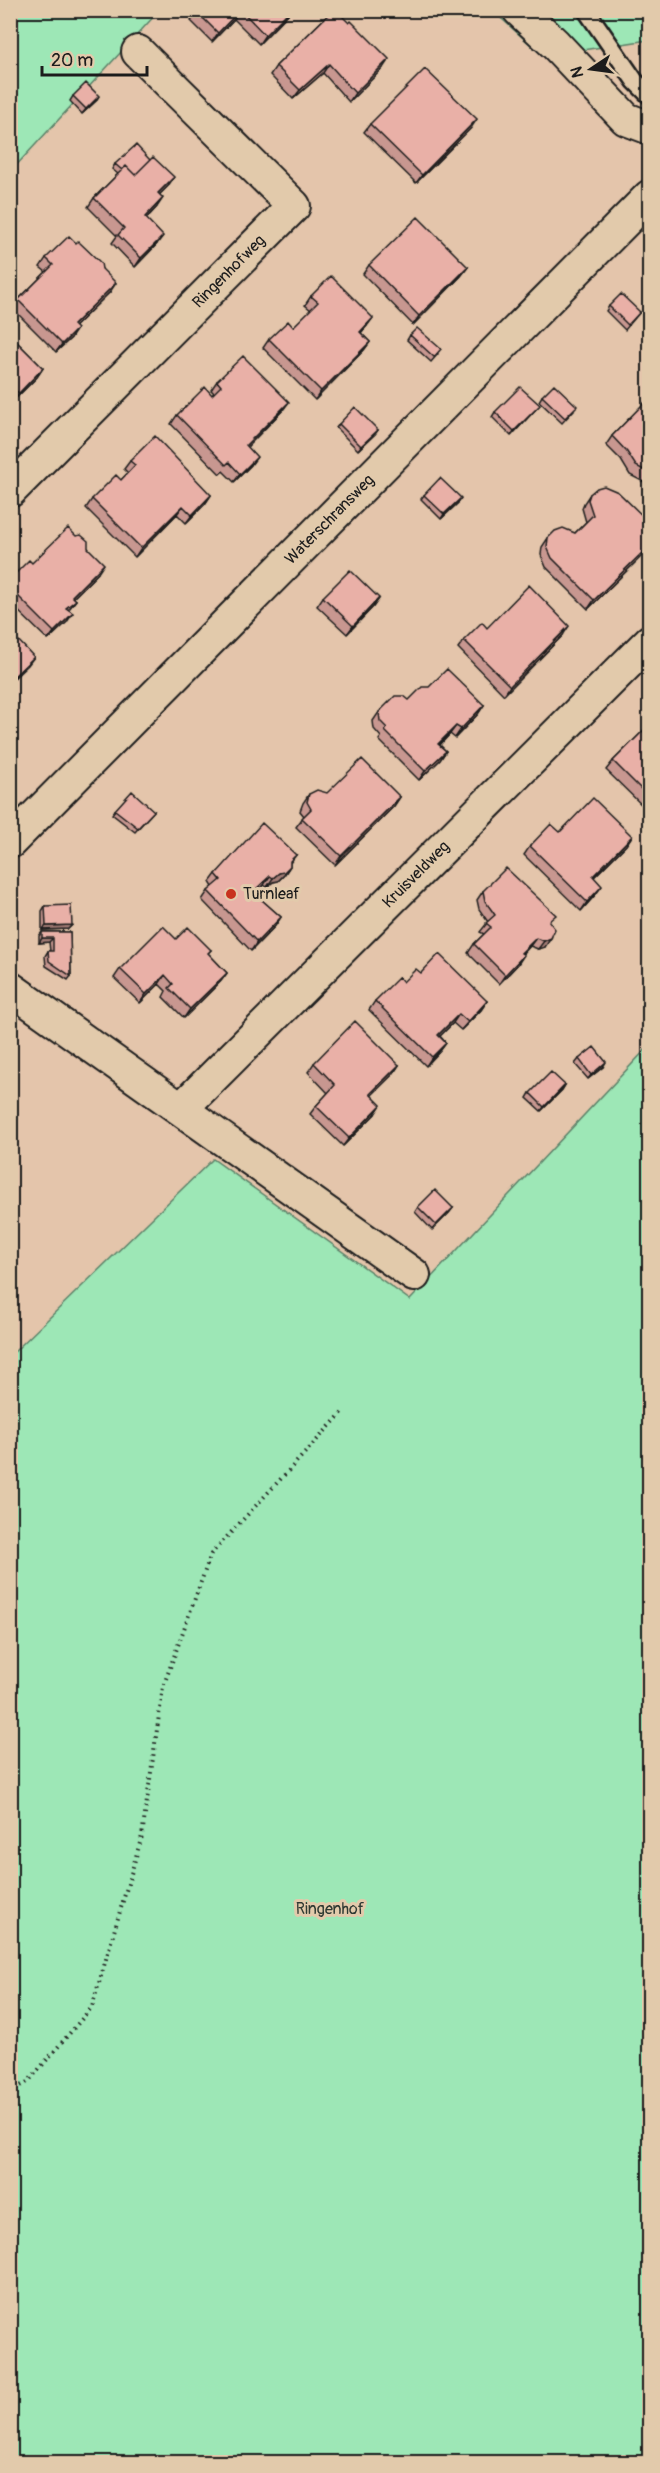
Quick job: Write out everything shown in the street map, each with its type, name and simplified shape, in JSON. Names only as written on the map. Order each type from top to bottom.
[{"type":"street","points":[[519,10],[555,44],[626,119],[650,128]]},
{"type":"street","name":"Ringenhofweg","points":[[10,491],[294,206],[138,52]]},
{"type":"street","name":"Waterschransweg","points":[[10,842],[650,196]]},
{"type":"street","name":"Kruisveldweg","points":[[181,1110],[650,641]]},
{"type":"street","points":[[10,988],[414,1275]]},
{"type":"lane","points":[[586,10],[635,81],[650,96]]},
{"type":"path","points":[[10,2091],[28,2082],[92,2007],[142,1836],[164,1688],[211,1554],[342,1413]]},
{"type":"green space","points":[[11,11],[159,11],[11,171]]},
{"type":"green space","points":[[493,11],[649,11],[648,40],[543,56]]},
{"type":"green space","name":"Ringenhof","points":[[649,1046],[649,2462],[11,2462],[11,1355],[213,1159],[410,1300]]},
{"type":"building","points":[[199,10],[240,10],[218,33],[197,12]]},
{"type":"building","points":[[241,10],[290,10],[265,35]]},
{"type":"building","points":[[333,10],[336,10],[349,23],[351,21],[389,59],[355,93],[329,64],[300,90],[276,66]]},
{"type":"building","points":[[425,69],[477,119],[422,175],[370,124]]},
{"type":"building","points":[[86,83],[99,96],[86,109],[73,96]]},
{"type":"building","points":[[136,145],[150,160],[135,175],[126,166],[122,170],[115,164]]},
{"type":"building","points":[[153,157],[174,177],[158,193],[163,198],[145,217],[163,236],[141,258],[118,235],[124,228],[94,198],[126,166],[135,175]]},
{"type":"building","points":[[418,217],[468,267],[419,316],[369,265]]},
{"type":"building","points":[[69,236],[76,243],[78,241],[101,263],[102,269],[116,283],[73,325],[77,329],[62,344],[18,300],[53,265],[46,258]]},
{"type":"building","points":[[331,276],[373,318],[360,332],[370,342],[321,391],[269,339],[288,321],[293,327],[318,302],[311,296]]},
{"type":"building","points":[[621,294],[640,312],[628,325],[609,306]]},
{"type":"building","points":[[417,328],[441,349],[434,357],[410,335]]},
{"type":"building","points":[[10,335],[43,368],[19,393],[10,386]]},
{"type":"building","points":[[243,356],[289,402],[246,445],[257,457],[240,474],[229,462],[226,465],[177,415],[205,387],[212,395],[221,386],[217,381]]},
{"type":"building","points":[[554,384],[577,406],[565,418],[542,396]]},
{"type":"building","points":[[520,387],[540,405],[514,431],[495,412]]},
{"type":"building","points":[[650,397],[650,473],[636,466],[612,436]]},
{"type":"building","points":[[355,407],[378,430],[361,446],[339,424]]},
{"type":"building","points":[[155,436],[211,495],[192,515],[183,506],[141,548],[92,499],[116,475],[121,480],[135,465],[130,461]]},
{"type":"building","points":[[440,478],[461,498],[444,514],[424,495]]},
{"type":"building","points":[[604,486],[618,492],[650,523],[650,545],[594,600],[552,558],[547,547],[548,538],[555,531],[563,528],[575,533],[593,515],[588,500],[590,494]]},
{"type":"building","points":[[68,528],[76,536],[81,535],[88,541],[88,548],[104,564],[72,596],[76,600],[66,608],[73,613],[54,632],[10,588],[10,579],[29,560],[32,563]]},
{"type":"building","points":[[350,570],[379,598],[353,626],[323,597]]},
{"type":"building","points":[[529,585],[569,626],[510,686],[464,640],[482,622],[487,628]]},
{"type":"building","points":[[15,637],[34,657],[10,680],[10,639]]},
{"type":"building","points":[[447,669],[484,705],[461,729],[456,726],[438,744],[446,751],[425,771],[385,731],[387,728],[380,721],[379,712],[395,696],[404,696],[409,700],[422,687],[429,687]]},
{"type":"building","points":[[650,724],[650,798],[613,761]]},
{"type":"building","points":[[362,759],[400,797],[341,856],[302,818],[311,809],[307,802],[309,794],[317,790],[327,793]]},
{"type":"building","points":[[132,791],[154,811],[138,828],[115,810]]},
{"type":"building","points":[[593,798],[632,836],[593,876],[602,886],[587,902],[530,846],[551,824],[560,832]]},
{"type":"building","name":"Turnleaf","points":[[262,823],[296,855],[284,872],[273,878],[270,876],[253,892],[281,917],[257,942],[208,891],[221,880],[216,874]]},
{"type":"building","points":[[506,868],[556,915],[549,921],[555,929],[551,938],[544,941],[536,938],[521,953],[524,955],[505,975],[474,944],[491,927],[486,923],[495,915],[485,901],[483,891]]},
{"type":"building","points":[[71,905],[72,925],[46,926],[45,906]]},
{"type":"building","points":[[163,926],[176,939],[188,927],[211,950],[208,953],[227,973],[190,1009],[169,988],[173,984],[165,975],[146,994],[120,969]]},
{"type":"building","points":[[42,932],[70,932],[71,976],[49,961],[48,951],[53,951],[53,938],[42,938]]},
{"type":"building","points":[[439,954],[487,1001],[468,1022],[459,1014],[438,1035],[446,1043],[432,1057],[375,1001],[399,977],[403,982],[416,969],[421,973]]},
{"type":"building","points":[[355,1021],[399,1065],[370,1094],[381,1105],[349,1138],[316,1106],[335,1085],[314,1063]]},
{"type":"building","points":[[594,1047],[606,1062],[591,1075],[579,1059]]},
{"type":"building","points":[[551,1072],[565,1085],[544,1107],[530,1093]]},
{"type":"building","points":[[435,1190],[453,1208],[436,1225],[418,1207]]},
{"type":"place","name":"Turnleaf","points":[[231,894]]}]
